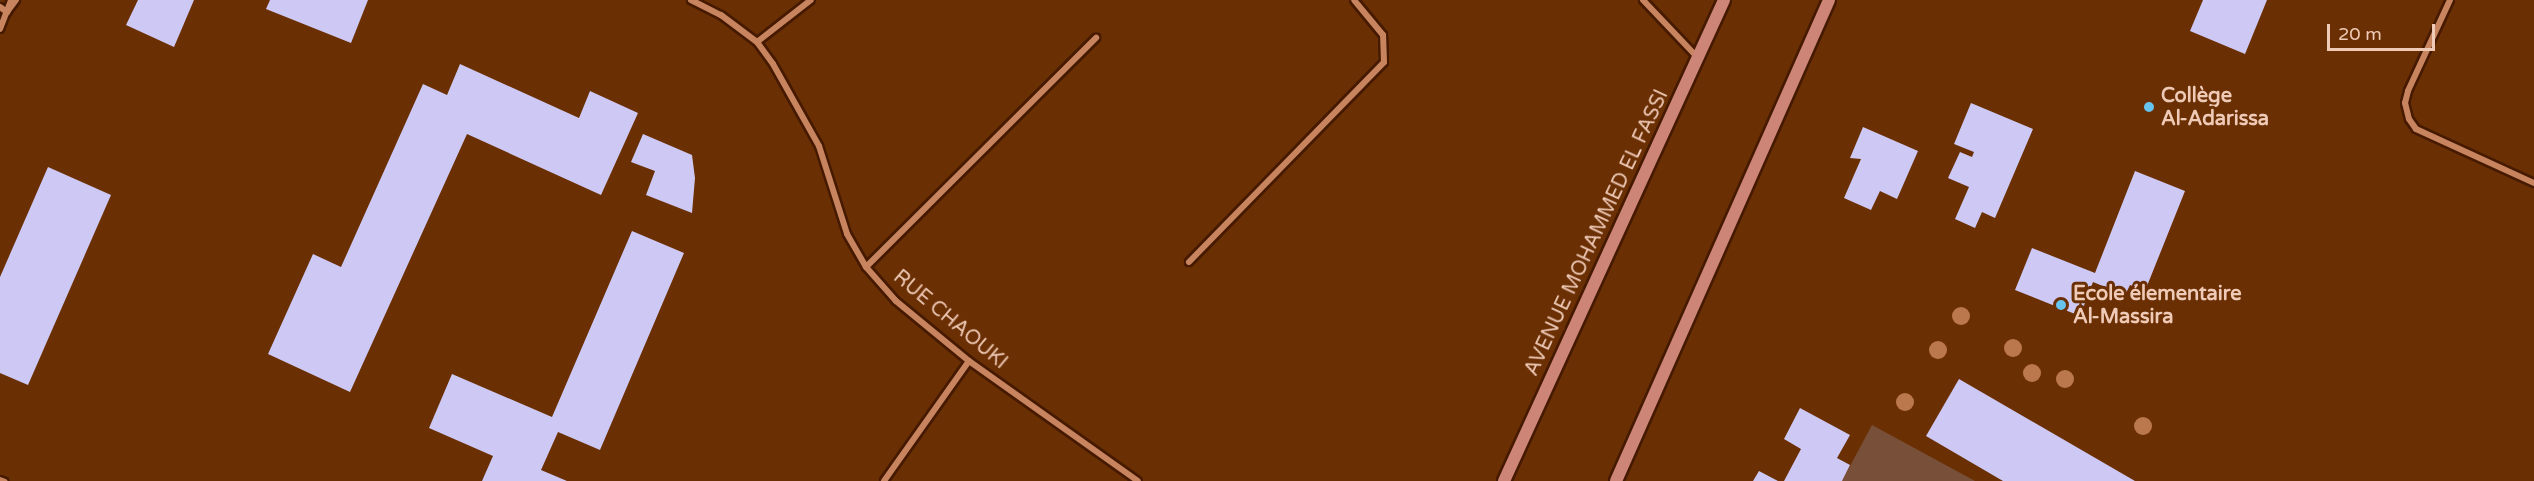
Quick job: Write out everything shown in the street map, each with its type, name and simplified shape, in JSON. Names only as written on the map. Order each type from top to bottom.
[{"type":"main road","name":"AVENUE MOHAMMED EL FASSI","points":[[1504,481],[1700,59],[1724,0]]},
{"type":"main road","points":[[1616,481],[1829,0]]},
{"type":"street","points":[[0,29],[11,0]]},
{"type":"street","points":[[7,12],[16,0]]},
{"type":"street","name":"RUE CHAOUKI","points":[[691,0],[721,15],[757,42],[819,146],[848,234],[866,267],[896,301],[969,361],[1138,481]]},
{"type":"street","points":[[757,42],[811,0]]},
{"type":"street","points":[[1189,262],[1384,62],[1383,35],[1354,0]]},
{"type":"street","points":[[1643,0],[1700,59]]},
{"type":"street","points":[[2450,0],[2408,91],[2405,103],[2409,119],[2415,129],[2534,183]]},
{"type":"street","points":[[0,7],[7,12]]},
{"type":"street","points":[[866,267],[1096,38]]},
{"type":"street","points":[[884,481],[969,361]]},
{"type":"lane","points":[[0,479],[5,481]]},
{"type":"shaded area","points":[[1872,425],[1975,481],[1842,481]]},
{"type":"building","points":[[138,0],[194,0],[174,47],[126,25]]},
{"type":"building","points":[[270,0],[368,0],[351,43],[266,9]]},
{"type":"building","points":[[2203,0],[2267,0],[2245,54],[2190,31]]},
{"type":"building","points":[[460,64],[579,118],[590,91],[638,113],[601,195],[467,134],[350,392],[268,354],[313,254],[341,267],[423,84],[447,95]]},
{"type":"building","points":[[1971,103],[2033,129],[1995,218],[1982,212],[1975,228],[1955,219],[1969,187],[1948,178],[1960,152],[1972,157],[1974,152],[1954,144]]},
{"type":"building","points":[[1863,127],[1918,151],[1897,199],[1880,191],[1871,210],[1844,198],[1861,159],[1850,158]]},
{"type":"building","points":[[643,134],[692,155],[695,178],[692,213],[646,195],[655,171],[631,162]]},
{"type":"building","points":[[48,167],[111,195],[28,385],[0,373],[0,277]]},
{"type":"building","points":[[2135,171],[2185,191],[2145,291],[2130,285],[2125,295],[2093,282],[2080,316],[2015,290],[2032,248],[2095,273]]},
{"type":"building","points":[[632,231],[684,253],[600,450],[558,432],[541,470],[567,481],[482,481],[493,456],[429,428],[452,374],[552,417]]},
{"type":"building","points":[[1959,379],[2135,481],[2003,481],[1926,436]]},
{"type":"building","points":[[1800,408],[1850,435],[1837,458],[1850,465],[1842,481],[1784,481],[1801,449],[1784,439]]},
{"type":"building","points":[[1759,471],[1778,481],[1753,481]]},
{"type":"place","name":"Collège Al-Adarissa","points":[[2149,107]]},
{"type":"place","name":"Ecole élementaire Al-Massira","points":[[2061,305]]}]
